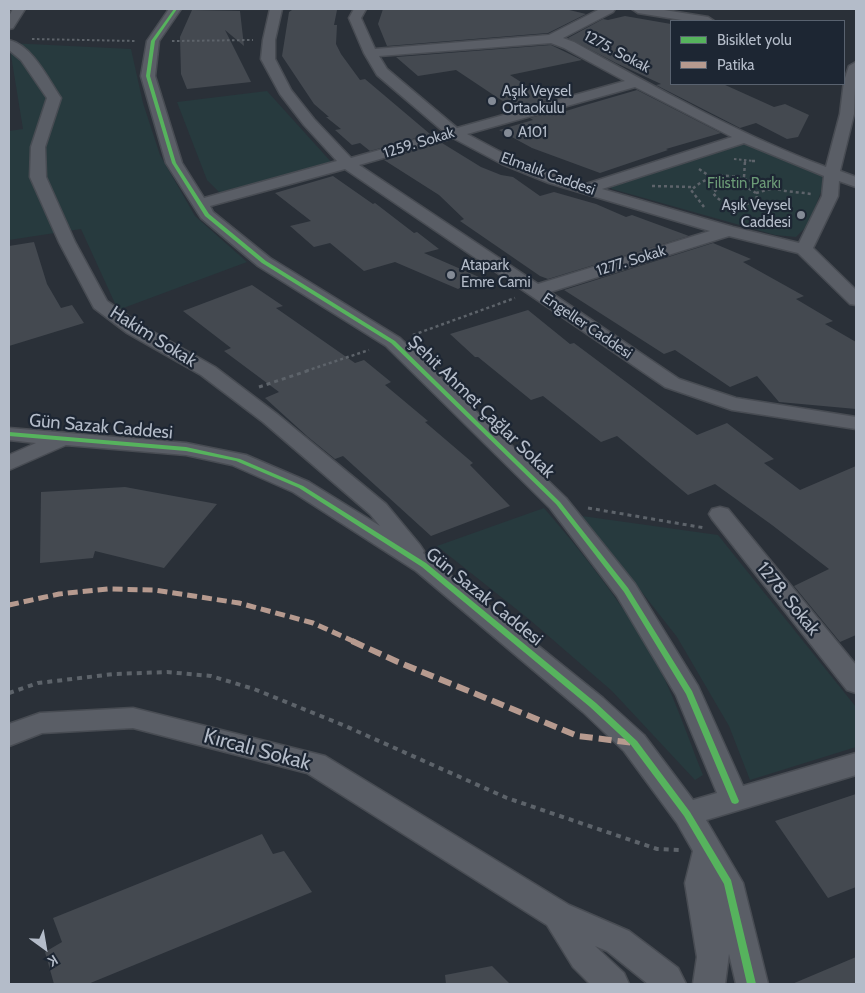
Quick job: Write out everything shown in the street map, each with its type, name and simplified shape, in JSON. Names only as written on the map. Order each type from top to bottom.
[{"type":"street","points":[[9,25],[19,9]]},
{"type":"street","name":"Şehit Ahmet Çağlar Sokak","points":[[175,9],[153,41],[148,76],[174,163],[207,215],[264,262],[393,342],[558,503],[626,590],[689,693],[735,801]]},
{"type":"street","name":"Engeller Caddesi","points":[[276,9],[269,40],[268,59],[286,91],[309,122],[349,165],[672,384],[732,404],[856,423]]},
{"type":"street","name":"Elmalık Caddesi","points":[[360,9],[355,18],[370,53],[382,72],[454,133],[507,161],[555,180],[728,231],[804,249]]},
{"type":"street","points":[[552,38],[609,9]]},
{"type":"street","points":[[638,9],[702,20]]},
{"type":"street","name":"1275. Sokak","points":[[370,53],[552,38],[569,45],[638,82],[745,145],[856,182]]},
{"type":"street","name":"Hakim Sokak","points":[[9,44],[26,57],[54,98],[38,147],[38,177],[67,242],[100,304],[134,329],[208,371],[270,418],[378,508],[424,565]]},
{"type":"street","points":[[853,81],[832,174],[830,196],[804,249],[856,300]]},
{"type":"street","name":"1259. Sokak","points":[[200,204],[349,165],[454,133],[638,82]]},
{"type":"street","points":[[586,189],[745,145]]},
{"type":"street","name":"1277. Sokak","points":[[535,291],[728,231]]},
{"type":"street","name":"Gün Sazak Caddesi","points":[[14,431],[186,449],[238,460],[301,487],[424,565],[593,705],[634,743],[686,814],[728,883],[752,984]]},
{"type":"street","points":[[9,463],[66,437]]},
{"type":"street","name":"1278. Sokak","points":[[720,514],[856,683]]},
{"type":"street","name":"Kırcalı Sokak","points":[[9,735],[40,723],[133,718],[315,764],[558,915],[618,941],[670,984]]},
{"type":"street","points":[[686,814],[856,764]]},
{"type":"street","points":[[708,852],[700,883],[713,957],[709,984]]},
{"type":"street","name":"Kırcalı Sokak","points":[[558,915],[584,958],[612,984]]},
{"type":"path","points":[[32,39],[269,40]]},
{"type":"path","points":[[744,177],[745,145]]},
{"type":"path","points":[[727,159],[763,162]]},
{"type":"path","points":[[697,167],[709,178],[724,186]]},
{"type":"path","points":[[709,213],[691,190],[697,182],[714,175],[744,177],[774,188],[830,196]]},
{"type":"path","points":[[646,186],[694,187]]},
{"type":"path","points":[[756,193],[757,199],[754,202],[743,205],[729,204],[717,199],[713,193],[718,188],[724,186],[746,187],[756,193],[774,188]]},
{"type":"path","points":[[558,503],[735,534]]},
{"type":"path","points":[[9,693],[38,683],[114,674],[167,672],[211,676],[254,689],[343,725],[507,798],[656,849],[708,852]]},
{"type":"green space","points":[[9,43],[131,49],[143,103],[160,155],[195,216],[247,262],[118,310],[81,229],[9,240],[9,131],[23,129]]},
{"type":"green space","points":[[267,91],[333,164],[221,194],[207,180],[177,102]]},
{"type":"green space","name":"Filistin Parkı","points":[[747,142],[823,174],[822,189],[809,224],[796,237],[775,235],[612,189],[609,185]]},
{"type":"green space","points":[[544,508],[600,576],[649,649],[672,695],[703,775],[695,780],[612,691],[530,620],[437,546]]},
{"type":"green space","points":[[582,516],[718,535],[856,707],[856,747],[750,780],[729,726],[677,637]]},
{"type":"building","points":[[383,9],[565,9],[586,14],[548,33],[387,46],[378,24]]},
{"type":"building","points":[[192,10],[240,11],[244,46],[225,30],[251,82],[187,89],[181,74],[180,37]]},
{"type":"building","points":[[292,10],[337,10],[334,25],[337,25],[336,44],[360,80],[365,79],[430,134],[370,151],[360,143],[352,145],[335,130],[341,129],[314,104],[282,56],[289,12]]},
{"type":"building","points":[[625,16],[670,24],[670,85],[725,85],[774,107],[785,104],[809,115],[798,137],[787,139],[756,123],[740,128],[656,85],[661,84],[568,38],[603,19],[608,20]]},
{"type":"building","points":[[551,45],[582,60],[510,75],[549,100],[516,110],[456,70],[418,76],[396,57]]},
{"type":"building","points":[[637,90],[721,133],[666,149],[668,150],[600,173],[532,148],[499,130],[533,120],[530,118],[563,109],[566,111]]},
{"type":"building","points":[[442,143],[481,167],[501,175],[513,177],[540,196],[554,192],[596,204],[626,217],[632,215],[689,236],[548,279],[540,276],[460,221],[464,219],[439,195],[384,160]]},
{"type":"building","points":[[333,176],[373,204],[375,203],[414,233],[417,232],[439,249],[424,253],[479,277],[458,289],[395,262],[364,271],[330,243],[314,247],[290,226],[311,221],[275,193]]},
{"type":"building","points":[[34,242],[47,284],[61,308],[72,305],[84,323],[9,346],[9,246]]},
{"type":"building","points":[[713,243],[751,259],[743,262],[804,296],[796,299],[833,321],[825,324],[856,342],[856,409],[779,402],[757,376],[730,387],[675,350],[664,354],[564,290]]},
{"type":"building","points":[[252,285],[283,306],[276,308],[355,363],[364,360],[391,382],[385,385],[428,421],[425,422],[473,463],[470,465],[510,506],[431,536],[343,456],[335,459],[308,437],[265,398],[279,392],[224,351],[231,348],[183,311]]},
{"type":"building","points":[[528,310],[570,344],[574,343],[697,435],[727,423],[774,459],[764,463],[800,490],[856,466],[856,635],[840,642],[794,586],[829,569],[772,525],[715,484],[688,495],[617,436],[601,442],[543,396],[531,400],[478,357],[475,357],[450,334]]},
{"type":"building","points":[[125,487],[217,504],[164,568],[95,551],[93,558],[40,563],[41,492]]},
{"type":"building","points":[[856,794],[856,887],[828,898],[775,821]]},
{"type":"building","points":[[262,834],[273,854],[284,851],[312,892],[88,984],[54,984],[45,952],[62,942],[53,918]]},
{"type":"building","points":[[856,957],[856,984],[792,984]]},
{"type":"building","points":[[492,966],[510,984],[446,984],[445,975]]},
{"type":"marked path","points":[[9,605],[59,594],[108,589],[154,590],[239,603],[313,623],[398,662],[578,736],[634,743]]},
{"type":"cycle path","points":[[175,9],[153,41],[148,76],[174,163],[207,215],[264,262],[393,342],[558,503],[626,590],[689,693],[735,801]]},
{"type":"cycle path","points":[[9,434],[186,449],[238,460],[301,487],[424,565],[593,705],[634,743],[687,814],[728,883],[752,984]]},
{"type":"place","name":"Aşık Veysel Ortaokulu","points":[[492,101]]},
{"type":"place","name":"A101","points":[[508,133]]},
{"type":"place","name":"Aşık Veysel Caddesi","points":[[801,215]]},
{"type":"place","name":"Atapark Emre Cami","points":[[451,275]]}]
